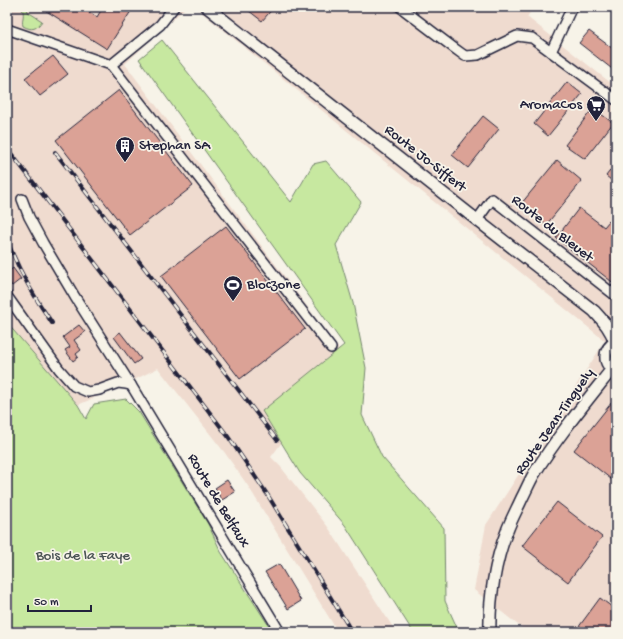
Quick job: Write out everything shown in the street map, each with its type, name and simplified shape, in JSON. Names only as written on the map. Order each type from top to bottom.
[{"type":"main road","name":"Route Jo-Siffert","points":[[207,7],[594,311],[606,323],[616,342]]},
{"type":"main road","points":[[614,370],[606,361],[606,355],[607,350],[616,342]]},
{"type":"main road","name":"Route Jean-Tinguely","points":[[490,632],[492,594],[497,561],[506,532],[534,474],[566,428],[614,370]]},
{"type":"street","points":[[111,64],[160,25],[174,7]]},
{"type":"street","points":[[400,7],[465,56],[478,55],[517,36],[532,38],[616,100]]},
{"type":"street","points":[[551,52],[572,7]]},
{"type":"street","points":[[7,29],[111,64],[331,348]]},
{"type":"street","name":"Route de Belfaux","points":[[22,199],[29,217],[75,297],[131,385],[280,632]]},
{"type":"street","name":"Route du Bleuet","points":[[477,220],[492,200],[616,296]]},
{"type":"street","points":[[7,296],[59,369],[74,386],[88,392],[99,390],[118,383],[131,385]]},
{"type":"shaded area","points":[[7,7],[186,7],[125,64],[345,357],[271,457],[280,466],[328,527],[396,632],[338,632],[248,486],[225,453],[158,368],[78,405],[7,323]]},
{"type":"shaded area","points":[[195,7],[534,7],[527,17],[616,87],[616,632],[527,632],[474,590],[486,525],[605,341]]},
{"type":"green space","points":[[21,7],[27,7],[28,12],[42,21],[38,26],[32,29],[23,26],[23,12]]},
{"type":"green space","points":[[162,40],[291,202],[313,164],[326,161],[361,202],[336,245],[353,303],[366,368],[362,415],[382,457],[444,528],[445,601],[459,632],[413,632],[345,525],[300,473],[262,411],[344,345],[139,59]]},
{"type":"green space","name":"Bois de la Faye","points":[[7,323],[78,405],[86,419],[94,404],[126,399],[139,412],[208,524],[221,552],[273,632],[7,632]]},
{"type":"building","points":[[40,7],[81,7],[97,17],[103,7],[124,7],[131,11],[107,49]]},
{"type":"building","points":[[244,7],[274,7],[262,21]]},
{"type":"building","points":[[589,31],[616,51],[616,72],[579,43]]},
{"type":"building","points":[[53,56],[68,74],[40,96],[25,78]]},
{"type":"building","points":[[567,82],[582,94],[548,136],[534,124]]},
{"type":"building","name":"Stephan SA","points":[[119,90],[193,186],[130,235],[56,140]]},
{"type":"building","points":[[593,108],[613,123],[585,159],[565,145]]},
{"type":"building","points":[[483,116],[499,129],[468,168],[452,155]]},
{"type":"building","points":[[557,160],[582,181],[546,225],[521,204]]},
{"type":"building","points":[[616,163],[616,184],[606,176]]},
{"type":"building","points":[[579,208],[604,227],[609,221],[616,226],[616,285],[556,238]]},
{"type":"building","name":"Bloczone","points":[[226,226],[305,329],[240,379],[161,276]]},
{"type":"building","points":[[13,268],[21,279],[12,286],[7,279],[7,273]]},
{"type":"building","points":[[79,325],[85,332],[74,340],[81,350],[76,354],[78,357],[73,361],[65,350],[70,347],[63,337]]},
{"type":"building","points":[[120,332],[141,359],[134,364],[114,337]]},
{"type":"building","points":[[616,397],[616,483],[574,450]]},
{"type":"building","points":[[227,480],[235,492],[222,500],[215,488]]},
{"type":"building","points":[[557,502],[602,537],[568,582],[522,546]]},
{"type":"building","points":[[279,564],[301,601],[288,609],[265,572]]},
{"type":"building","points":[[600,598],[616,610],[616,632],[575,632]]},
{"type":"railway","points":[[7,148],[227,435],[267,494],[352,632]]},
{"type":"railway","points":[[55,152],[277,440]]},
{"type":"railway","points":[[7,240],[27,283],[52,323]]},
{"type":"place","name":"AromaCos","points":[[596,122]]},
{"type":"place","name":"Stephan SA","points":[[125,163]]},
{"type":"place","name":"Bloczone","points":[[233,302]]}]
